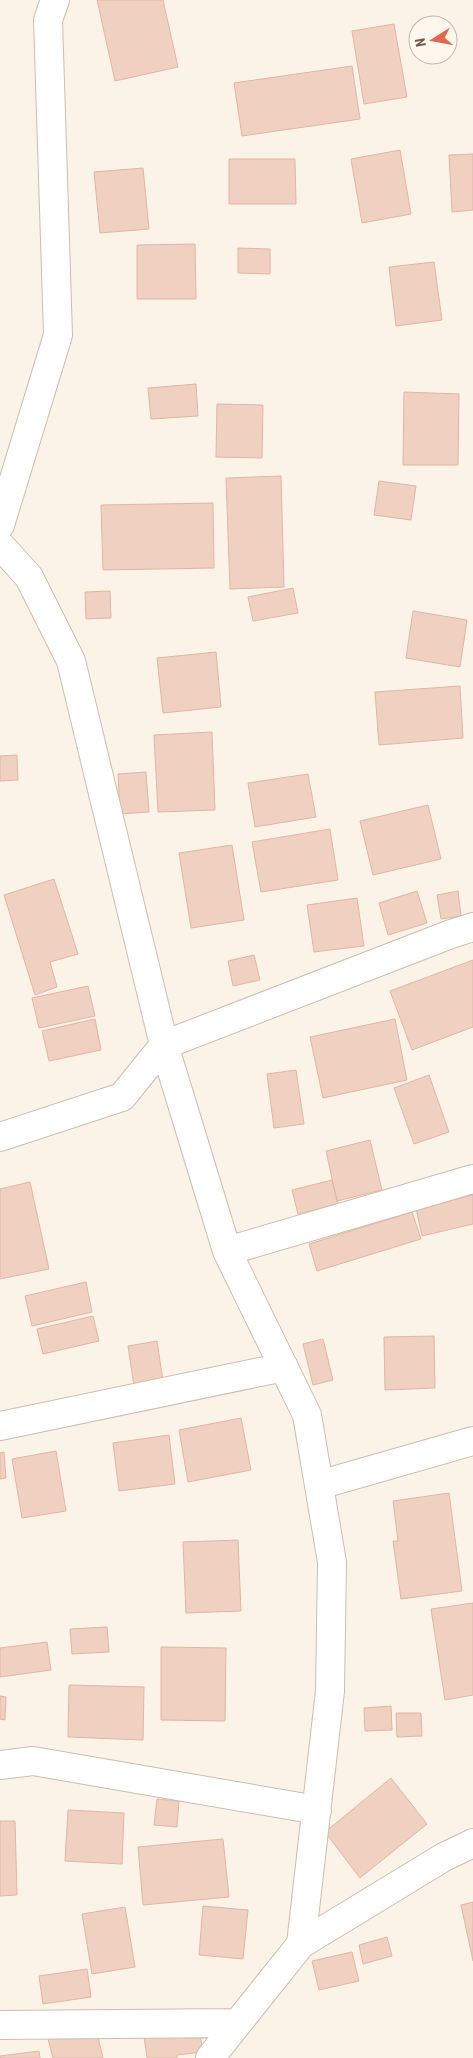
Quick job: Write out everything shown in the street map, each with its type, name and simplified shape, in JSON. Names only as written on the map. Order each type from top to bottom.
[{"type":"street","points":[[0,525],[58,335],[48,20],[56,0]]},
{"type":"street","points":[[0,545],[29,577],[71,661],[164,1045],[227,1251],[307,1415],[332,1562],[330,1691],[300,1944]]},
{"type":"street","points":[[0,1137],[122,1098],[164,1045],[450,934],[473,927]]},
{"type":"street","points":[[227,1251],[473,1179]]},
{"type":"street","points":[[0,1426],[284,1367]]},
{"type":"street","points":[[319,1485],[473,1441]]},
{"type":"street","points":[[0,1765],[33,1761],[317,1810]]},
{"type":"street","points":[[210,2058],[300,1944],[444,1857],[473,1843]]},
{"type":"street","points":[[0,2025],[236,2024]]},
{"type":"building","points":[[97,0],[163,0],[178,67],[115,81]]},
{"type":"building","points":[[394,24],[407,97],[364,104],[352,31]]},
{"type":"building","points":[[352,66],[360,119],[242,136],[234,83]]},
{"type":"building","points":[[400,150],[411,214],[362,223],[351,159]]},
{"type":"building","points":[[473,154],[473,210],[452,212],[449,155]]},
{"type":"building","points":[[229,159],[295,159],[296,204],[229,204]]},
{"type":"building","points":[[143,168],[149,229],[100,233],[94,172]]},
{"type":"building","points":[[195,244],[196,299],[137,299],[137,245]]},
{"type":"building","points":[[238,248],[270,249],[270,274],[238,273]]},
{"type":"building","points":[[434,262],[442,320],[396,326],[389,267]]},
{"type":"building","points":[[196,384],[198,416],[151,419],[148,388]]},
{"type":"building","points":[[404,392],[459,394],[458,465],[403,465]]},
{"type":"building","points":[[217,404],[263,405],[262,458],[216,457]]},
{"type":"building","points":[[281,476],[284,587],[230,589],[226,478]]},
{"type":"building","points":[[379,481],[416,486],[411,520],[374,515]]},
{"type":"building","points":[[213,503],[214,568],[103,570],[101,505]]},
{"type":"building","points":[[293,588],[298,613],[253,621],[248,597]]},
{"type":"building","points":[[110,591],[111,618],[86,619],[85,592]]},
{"type":"building","points":[[413,611],[467,620],[460,667],[406,658]]},
{"type":"building","points":[[216,652],[221,707],[163,713],[157,658]]},
{"type":"building","points":[[460,686],[463,738],[379,745],[375,692]]},
{"type":"building","points":[[212,732],[215,810],[158,812],[154,735]]},
{"type":"building","points":[[17,755],[18,780],[0,781],[0,756]]},
{"type":"building","points":[[146,772],[149,812],[120,814],[118,774]]},
{"type":"building","points":[[308,774],[316,817],[255,827],[248,783]]},
{"type":"building","points":[[428,805],[441,859],[373,875],[360,821]]},
{"type":"building","points":[[330,829],[338,880],[261,892],[252,842]]},
{"type":"building","points":[[232,845],[244,920],[191,928],[179,853]]},
{"type":"building","points":[[54,879],[78,954],[50,962],[57,987],[35,995],[4,895]]},
{"type":"building","points":[[417,891],[427,923],[388,935],[379,903]]},
{"type":"building","points":[[458,891],[461,916],[441,919],[437,895]]},
{"type":"building","points":[[357,898],[364,946],[314,952],[307,905]]},
{"type":"building","points":[[254,955],[260,980],[233,986],[228,961]]},
{"type":"building","points":[[473,960],[473,1027],[412,1050],[390,991]]},
{"type":"building","points":[[88,986],[95,1016],[39,1028],[32,998]]},
{"type":"building","points":[[95,1019],[101,1050],[49,1061],[42,1031]]},
{"type":"building","points":[[395,1019],[407,1080],[323,1098],[310,1037]]},
{"type":"building","points":[[296,1070],[304,1124],[274,1128],[267,1074]]},
{"type":"building","points":[[429,1075],[449,1132],[414,1144],[394,1088]]},
{"type":"building","points":[[370,1140],[382,1190],[337,1201],[326,1151]]},
{"type":"building","points":[[332,1180],[338,1204],[298,1214],[292,1190]]},
{"type":"building","points":[[30,1182],[49,1269],[0,1279],[0,1189]]},
{"type":"building","points":[[473,1195],[473,1224],[422,1236],[416,1208]]},
{"type":"building","points":[[412,1212],[421,1239],[317,1271],[309,1244]]},
{"type":"building","points":[[86,1282],[92,1312],[32,1326],[25,1296]]},
{"type":"building","points":[[93,1316],[99,1341],[43,1354],[37,1329]]},
{"type":"building","points":[[434,1336],[435,1388],[385,1390],[384,1337]]},
{"type":"building","points":[[323,1339],[333,1380],[313,1385],[303,1344]]},
{"type":"building","points":[[157,1341],[164,1388],[135,1393],[128,1346]]},
{"type":"building","points":[[241,1418],[251,1470],[188,1482],[179,1430]]},
{"type":"building","points":[[169,1435],[175,1484],[119,1491],[113,1443]]},
{"type":"building","points":[[56,1451],[66,1511],[22,1518],[12,1459]]},
{"type":"building","points":[[4,1452],[6,1478],[0,1479],[0,1453]]},
{"type":"building","points":[[449,1493],[462,1591],[401,1599],[393,1541],[398,1541],[393,1501]]},
{"type":"building","points":[[238,1540],[241,1611],[186,1613],[183,1542]]},
{"type":"building","points":[[473,1603],[473,1695],[445,1700],[431,1609]]},
{"type":"building","points":[[107,1627],[109,1652],[72,1654],[70,1629]]},
{"type":"building","points":[[47,1642],[51,1670],[0,1677],[0,1648]]},
{"type":"building","points":[[161,1647],[226,1648],[225,1721],[161,1720]]},
{"type":"building","points":[[69,1685],[144,1687],[143,1740],[68,1737]]},
{"type":"building","points":[[0,1696],[6,1697],[5,1720],[0,1719]]},
{"type":"building","points":[[391,1706],[392,1730],[365,1731],[364,1708]]},
{"type":"building","points":[[396,1713],[421,1713],[422,1736],[397,1737]]},
{"type":"building","points":[[391,1778],[427,1824],[360,1878],[325,1832]]},
{"type":"building","points":[[157,1799],[179,1801],[177,1827],[154,1825]]},
{"type":"building","points":[[68,1810],[124,1813],[122,1864],[65,1861]]},
{"type":"building","points":[[0,1821],[15,1821],[17,1895],[0,1896]]},
{"type":"building","points":[[223,1839],[229,1897],[143,1905],[138,1847]]},
{"type":"building","points":[[473,1902],[473,1961],[461,1905]]},
{"type":"building","points":[[203,1906],[248,1910],[243,1959],[199,1955]]},
{"type":"building","points":[[125,1907],[135,1967],[92,1974],[82,1914]]},
{"type":"building","points":[[387,1937],[392,1956],[363,1964],[359,1945]]},
{"type":"building","points":[[352,1952],[359,1981],[319,1990],[312,1961]]},
{"type":"building","points":[[87,1969],[91,1997],[43,2004],[39,1976]]},
{"type":"building","points":[[198,2022],[203,2052],[177,2055],[177,2058],[147,2058],[143,2030]]},
{"type":"building","points":[[95,2024],[103,2058],[53,2058],[47,2035]]},
{"type":"building","points":[[39,2051],[40,2058],[0,2058],[0,2056]]}]
